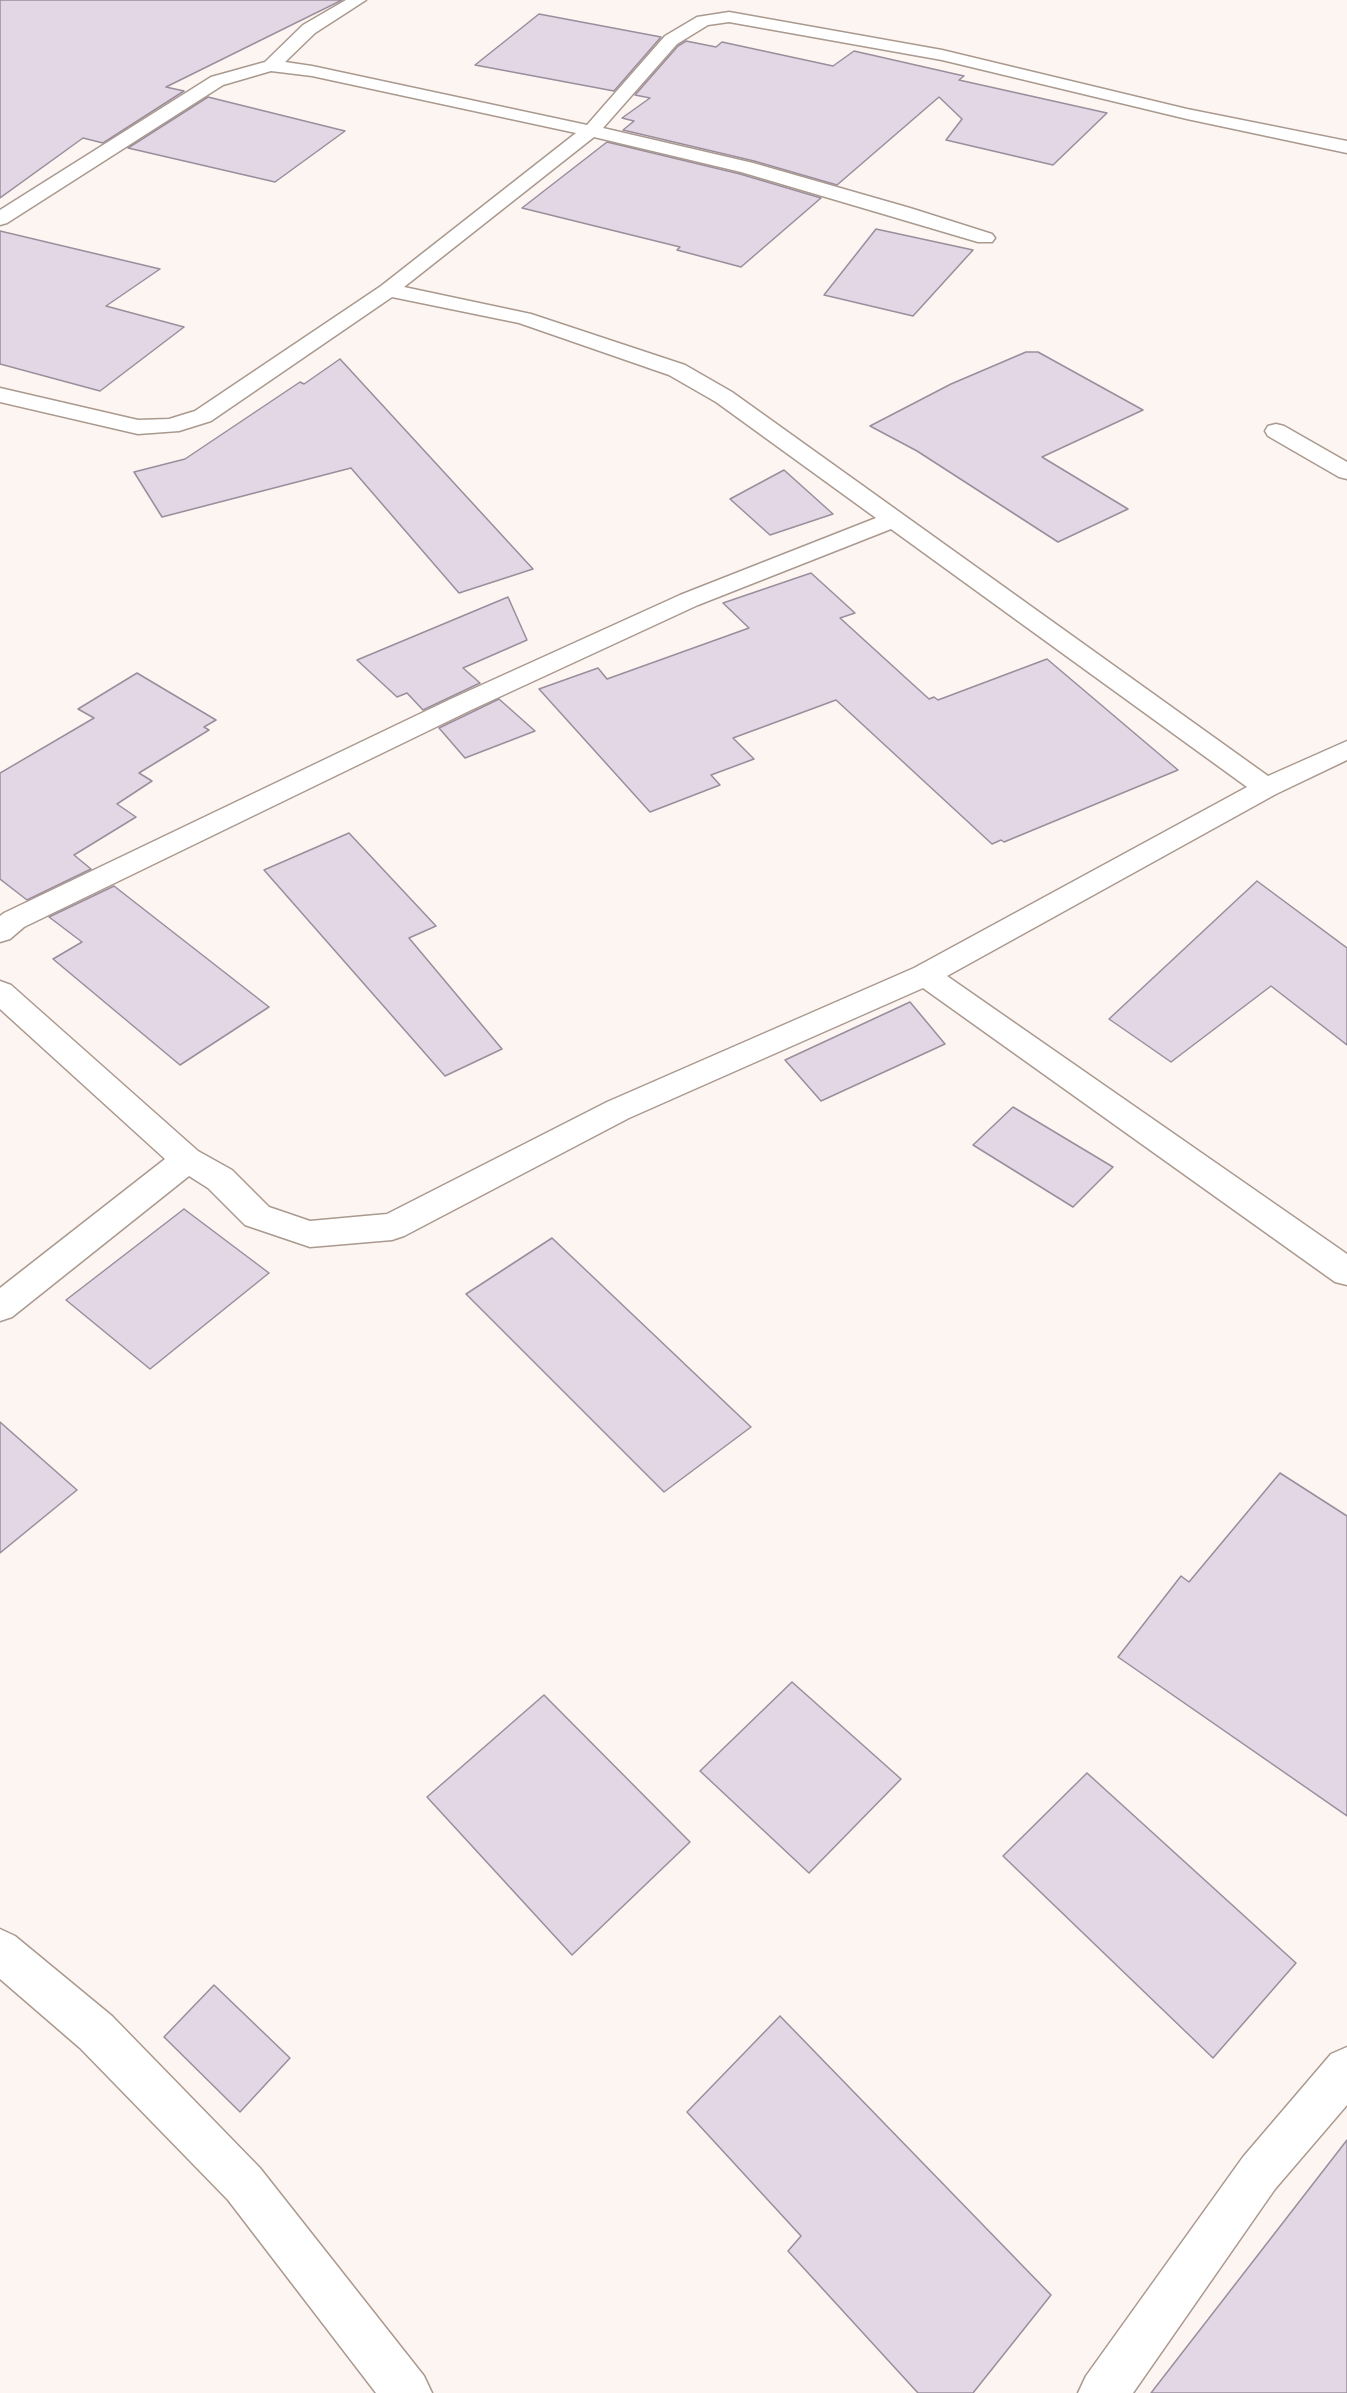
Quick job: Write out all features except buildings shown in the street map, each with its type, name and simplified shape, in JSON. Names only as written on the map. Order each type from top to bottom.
[{"type":"street","points":[[271,66],[309,29],[358,0]]},
{"type":"street","points":[[0,395],[138,427],[171,426],[203,416],[388,290],[591,131],[671,40],[703,21],[729,17],[942,55],[1187,114],[1347,147]]},
{"type":"street","points":[[0,219],[217,81],[271,66],[312,71],[746,167],[985,238]]},
{"type":"street","points":[[388,290],[524,318],[677,370],[724,397],[1266,788]]},
{"type":"street","points":[[1276,431],[1347,472]]},
{"type":"street","points":[[0,932],[14,920],[462,704],[689,600],[829,543],[893,520]]},
{"type":"street","points":[[0,992],[187,1160],[220,1179],[257,1215],[310,1234],[392,1227],[618,1110],[925,975],[1266,788],[1347,749]]},
{"type":"street","points":[[925,975],[1347,1272]]},
{"type":"street","points":[[0,1307],[187,1160]]},
{"type":"street","points":[[0,1951],[96,2032],[244,2184],[407,2393]]},
{"type":"street","points":[[1103,2393],[1259,2173],[1347,2070]]}]
